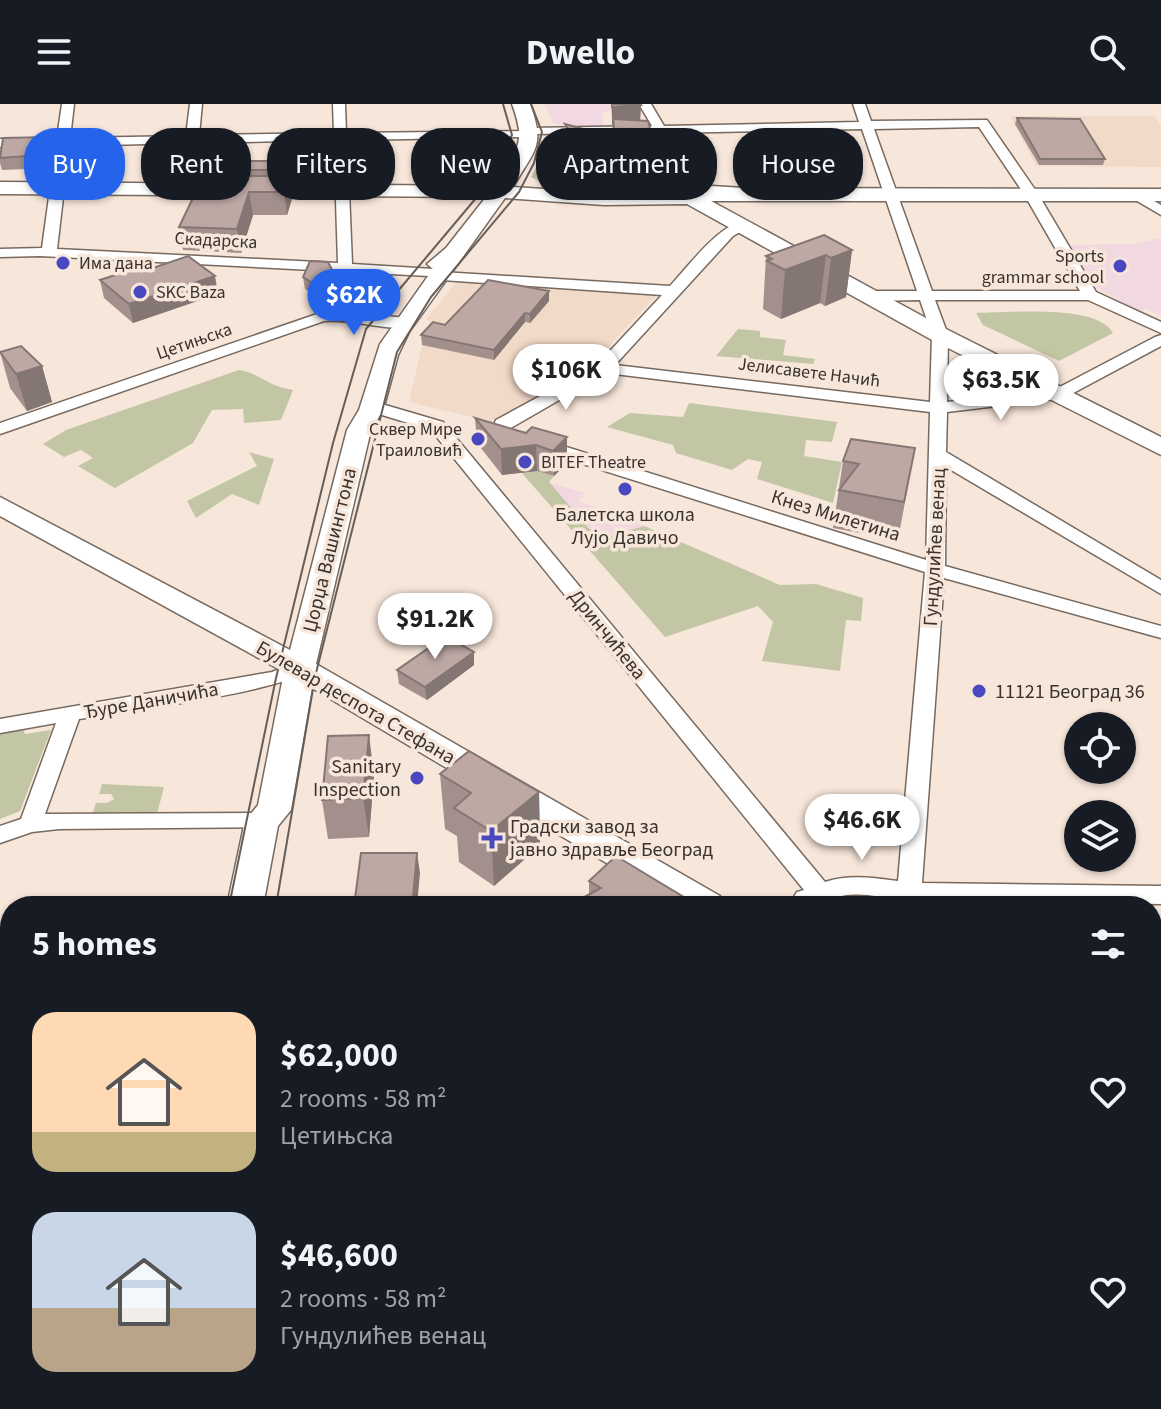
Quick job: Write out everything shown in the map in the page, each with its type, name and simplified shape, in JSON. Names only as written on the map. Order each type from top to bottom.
[{"type":"main road","points":[[510,104],[524,137]]},
{"type":"main road","points":[[521,104],[524,137]]},
{"type":"main road","name":"Џорџа Вашингтона","points":[[520,146],[524,137]]},
{"type":"main road","points":[[0,188],[24,188]]},
{"type":"main road","points":[[863,194],[1161,195]]},
{"type":"main road","name":"Џорџа Вашингтона","points":[[248,896],[300,668],[368,398],[374,349],[494,200]]},
{"type":"main road","points":[[697,200],[940,335],[1161,447]]},
{"type":"main road","points":[[733,200],[725,209],[735,220]]},
{"type":"main road","name":"Булевар деспота Стефана","points":[[0,505],[300,668],[691,896]]},
{"type":"main road","name":"Џорџа Вашингтона","points":[[267,896],[280,820],[268,816]]},
{"type":"street","points":[[64,128],[68,104]]},
{"type":"street","points":[[193,128],[196,104]]},
{"type":"street","points":[[339,104],[340,128]]},
{"type":"street","points":[[645,104],[659,128]]},
{"type":"street","name":"Гундулићев венац","points":[[859,104],[940,335],[935,569],[912,896]]},
{"type":"street","points":[[717,128],[983,123],[1031,194],[1090,295]]},
{"type":"street","points":[[395,136],[536,136]]},
{"type":"street","points":[[0,143],[24,143]]},
{"type":"street","points":[[1137,195],[1161,211]]},
{"type":"street","points":[[49,252],[55,200]]},
{"type":"street","points":[[343,200],[345,267]]},
{"type":"street","points":[[603,368],[729,231],[735,220]]},
{"type":"street","name":"Скадарска","points":[[0,253],[49,252],[345,267],[673,291]]},
{"type":"street","points":[[869,296],[1090,295],[1161,328]]},
{"type":"street","name":"Цетињска","points":[[0,429],[322,317],[344,315],[396,323]]},
{"type":"street","points":[[1058,394],[1161,340]]},
{"type":"street","name":"Јелисавете Начић","points":[[603,368],[940,408],[1058,394]]},
{"type":"street","name":"Кнез Милетина","points":[[603,368],[502,424],[500,432],[935,569],[1161,632]]},
{"type":"street","name":"Дринчићева","points":[[368,398],[437,426],[808,896]]},
{"type":"street","points":[[938,455],[1161,588]]},
{"type":"street","name":"Ђуре Даничића","points":[[0,726],[276,678],[300,668]]},
{"type":"street","points":[[30,824],[71,713]]},
{"type":"street","points":[[0,835],[30,824],[59,821],[268,816]]},
{"type":"street","points":[[817,896],[837,887],[867,886],[902,896]]},
{"type":"street","points":[[1099,896],[1161,895]]},
{"type":"shaded area","points":[[544,104],[632,104],[602,113],[603,126],[568,126],[553,123]]},
{"type":"shaded area","points":[[1010,116],[1154,116],[1161,125],[1161,167],[1036,166]]},
{"type":"shaded area","name":"Sports grammar school","points":[[1161,238],[1161,316],[1146,309],[1140,312],[1094,286],[1066,245],[1134,244]]},
{"type":"shaded area","points":[[458,280],[658,294],[589,367],[496,423],[409,402],[422,345],[433,332],[423,330],[431,321],[426,319]]},
{"type":"shaded area","points":[[548,482],[585,493],[578,501],[638,521],[644,526],[599,540]]},
{"type":"green space","points":[[976,313],[1071,313],[1104,324],[1113,333],[1059,361],[983,325]]},
{"type":"green space","points":[[738,329],[760,331],[760,337],[786,340],[783,355],[815,359],[813,364],[716,356]]},
{"type":"green space","points":[[961,360],[1025,392],[960,400]]},
{"type":"green space","points":[[239,370],[293,390],[281,420],[244,423],[243,409],[212,410],[193,443],[115,488],[78,466],[93,458],[81,450],[64,457],[43,444],[66,430]]},
{"type":"green space","points":[[689,403],[837,422],[832,442],[806,440],[804,456],[842,462],[833,503],[757,479],[762,462],[748,459],[732,470],[676,453],[673,445],[607,427],[630,413],[683,417]]},
{"type":"green space","points":[[249,452],[274,459],[259,505],[232,494],[196,518],[187,501],[257,466]]},
{"type":"green space","points":[[537,471],[554,476],[549,482],[599,540],[644,526],[780,585],[816,584],[863,598],[861,621],[846,620],[840,671],[762,661],[773,622],[758,606],[665,637],[521,472]]},
{"type":"green space","points":[[23,728],[25,734],[51,730],[20,811],[0,819],[0,731]]},
{"type":"green space","points":[[102,784],[164,787],[157,814],[92,815],[96,803],[114,799],[111,794],[99,794]]},
{"type":"building","points":[[612,104],[640,104],[641,105],[612,107]]},
{"type":"building","points":[[1017,118],[1080,119],[1105,159],[1040,159]]},
{"type":"building","points":[[613,119],[648,121],[650,128],[614,128]]},
{"type":"building","points":[[3,138],[24,138],[24,156],[0,158]]},
{"type":"building","points":[[251,161],[267,161],[267,170],[251,170]]},
{"type":"building","points":[[251,176],[267,176],[267,192],[251,192]]},
{"type":"building","points":[[192,200],[246,200],[237,229],[179,227]]},
{"type":"building","points":[[824,235],[852,250],[831,258],[826,255],[785,270],[767,261],[772,259],[766,256]]},
{"type":"building","points":[[188,256],[215,276],[129,304],[100,280],[140,267],[144,271]]},
{"type":"building","points":[[310,261],[328,262],[341,287],[327,292],[303,277]]},
{"type":"building","points":[[488,280],[549,291],[530,314],[525,313],[494,350],[421,335],[433,322],[445,325]]},
{"type":"building","points":[[21,346],[42,366],[16,374],[0,352]]},
{"type":"building","points":[[475,418],[526,433],[532,427],[567,437],[553,451],[536,445],[501,449]]},
{"type":"building","points":[[851,439],[915,448],[904,502],[839,490],[859,464],[843,461]]},
{"type":"building","points":[[446,636],[474,652],[425,687],[397,670]]},
{"type":"building","points":[[369,735],[363,798],[322,800],[328,736]]},
{"type":"building","points":[[469,751],[539,792],[491,831],[454,808],[471,793],[440,774]]},
{"type":"building","points":[[361,853],[417,853],[413,896],[355,896]]},
{"type":"building","points":[[616,856],[682,896],[586,896],[601,888],[589,881]]},
{"type":"tram line","points":[[231,896],[276,678],[333,443],[366,329],[482,191],[512,135],[503,104]]},
{"type":"tram line","points":[[278,896],[315,677],[397,352],[431,297],[519,192],[534,163],[542,132],[531,104]]},
{"type":"place","name":"Има дана","points":[[63,263]]},
{"type":"place","name":"Sports grammar school","points":[[1120,266]]},
{"type":"place","name":"SKC Baza","points":[[140,292]]},
{"type":"place","name":"Сквер Мире Траиловић","points":[[478,439]]},
{"type":"place","name":"BITEF Theatre","points":[[525,462]]},
{"type":"place","name":"Балетска школа Лујо Давичо","points":[[625,489]]},
{"type":"place","name":"11121 Београд 36","points":[[979,691]]},
{"type":"place","name":"Sanitary Inspection","points":[[417,778]]},
{"type":"place","name":"Градски завод за јавно здравље Београд","points":[[492,838]]}]
